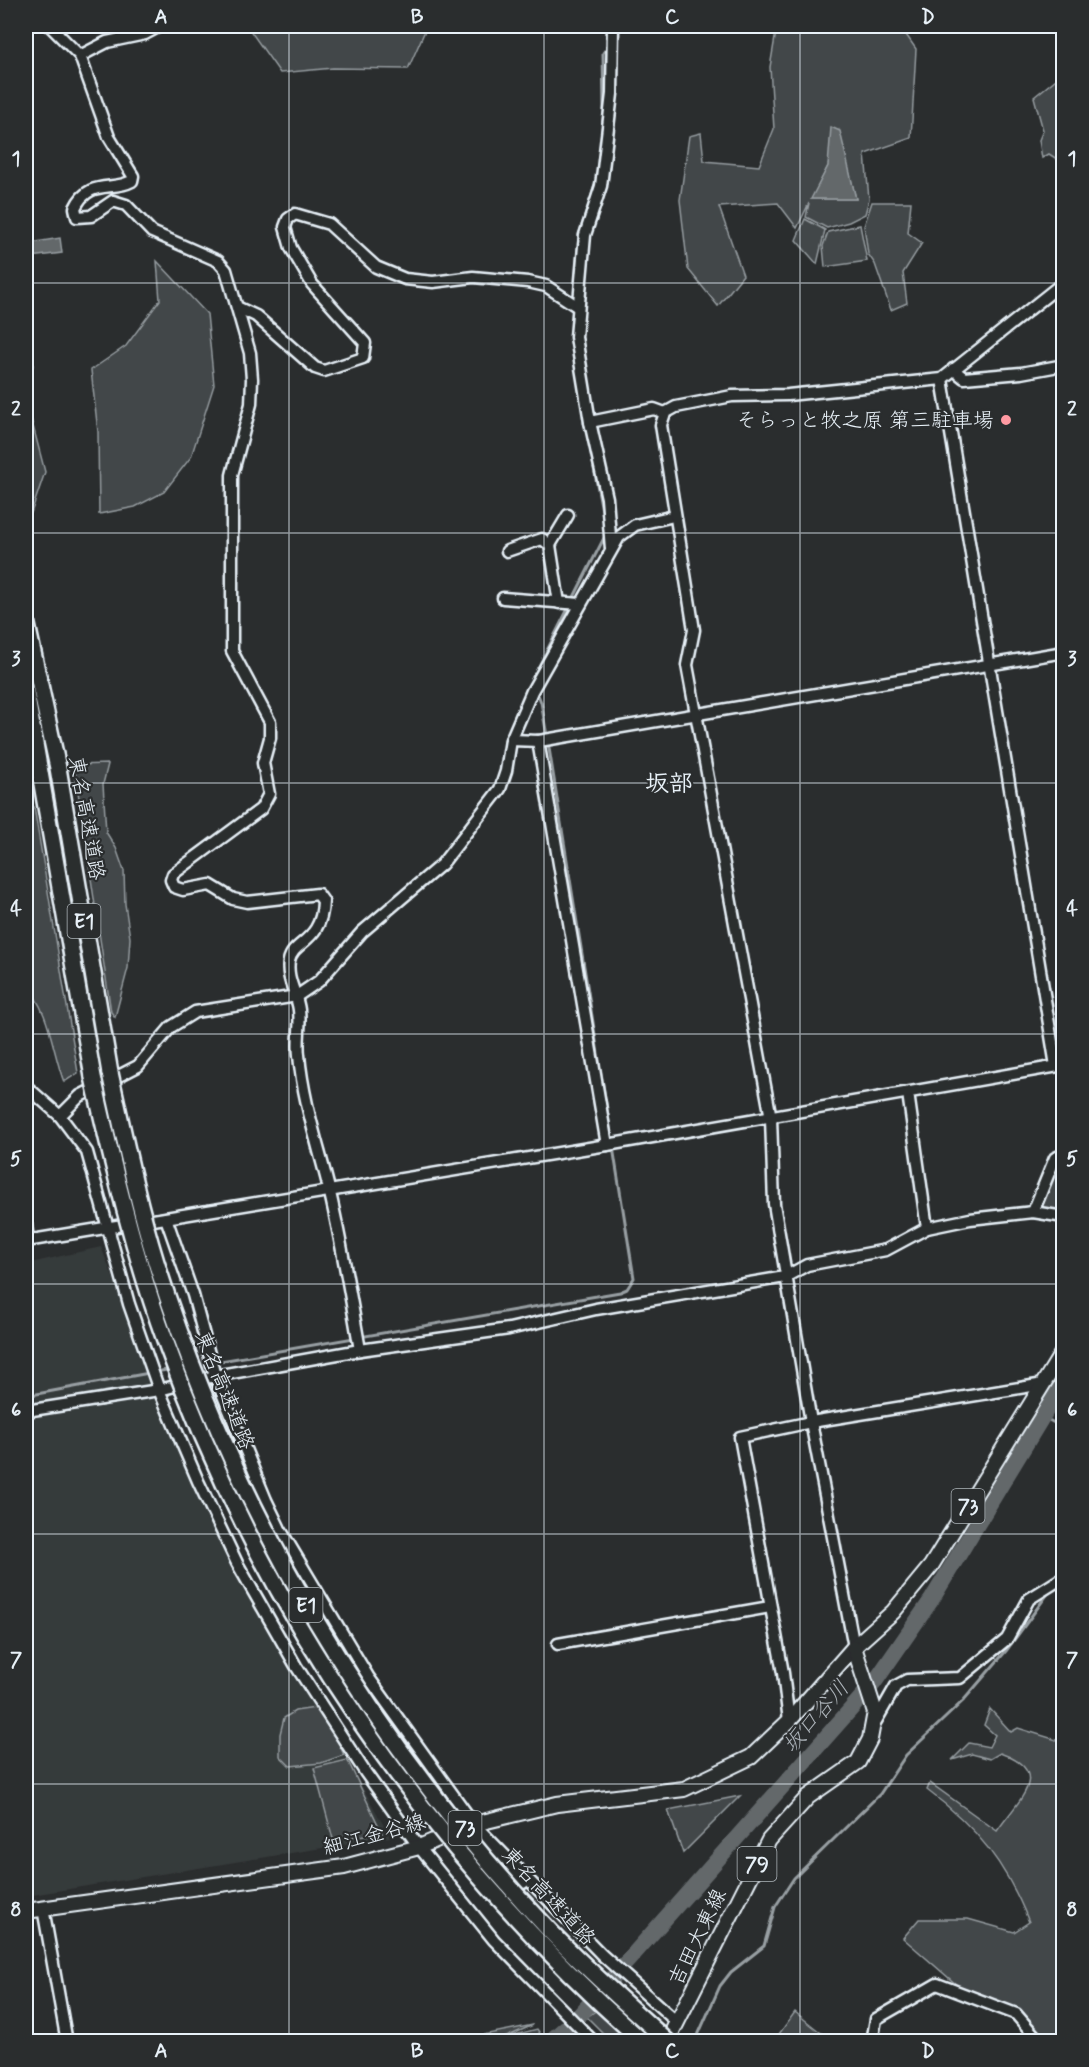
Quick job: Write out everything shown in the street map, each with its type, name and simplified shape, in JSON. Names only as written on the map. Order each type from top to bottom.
[{"type":"highway","name":"東名高速道路","points":[[26,620],[40,674],[58,768],[110,1073],[152,1249],[192,1366],[238,1478],[313,1618],[398,1750],[463,1833],[552,1933],[672,2034]]},
{"type":"highway","name":"東名高速道路","points":[[26,692],[93,1077],[137,1255],[175,1370],[231,1500],[293,1617],[354,1715],[453,1848],[543,1947],[643,2042]]},
{"type":"main road","name":"73","points":[[856,1653],[931,1566],[1064,1350]]},
{"type":"main road","name":"細江金谷線","points":[[26,1911],[344,1867],[419,1847],[470,1825],[557,1804],[684,1789],[751,1757],[856,1653]]},
{"type":"main road","points":[[856,1653],[875,1717]]},
{"type":"main road","name":"吉田大東線","points":[[672,2034],[769,1840],[808,1797],[858,1762],[870,1739],[875,1717]]},
{"type":"street","points":[[50,26],[80,56],[109,137],[133,176],[132,181],[125,184],[111,184],[92,190],[80,198],[75,208],[77,217],[91,216],[112,201],[126,205],[152,232],[218,261],[226,270],[239,308],[250,353],[251,404],[232,475],[232,651],[270,722],[270,738],[263,763],[268,794],[261,809],[190,859],[173,874],[171,880],[174,887],[183,890],[210,885],[233,899],[247,902],[318,894],[323,901],[321,922],[309,940],[294,950],[289,960],[289,979],[297,996],[299,1055],[313,1131],[329,1191],[359,1347]]},
{"type":"street","points":[[80,56],[107,42],[145,34],[160,26]]},
{"type":"street","points":[[611,549],[607,498],[590,422],[576,337],[575,305],[585,235],[601,186],[612,94],[612,28]]},
{"type":"street","points":[[239,308],[256,316],[315,368],[324,371],[363,358],[365,343],[312,284],[291,248],[285,227],[288,219],[295,214],[329,224],[376,267],[405,279],[433,282],[472,277],[528,282],[546,286],[575,305]]},
{"type":"street","points":[[856,1653],[785,1277],[774,1204],[771,1118],[687,665],[694,630],[661,425],[665,413],[676,407],[732,396],[788,395],[942,379],[1064,282]]},
{"type":"street","points":[[953,369],[964,378],[1021,373],[1064,365]]},
{"type":"street","points":[[26,1224],[27,1241],[771,1118],[1060,1065],[942,379]]},
{"type":"street","points":[[590,422],[654,409],[665,413]]},
{"type":"street","points":[[561,603],[550,545],[567,515]]},
{"type":"street","points":[[60,1116],[80,1096],[138,1066],[171,1027],[195,1012],[297,996],[319,981],[362,932],[442,864],[500,789],[506,771],[511,740],[532,691],[611,549],[619,537],[635,525],[674,516]]},
{"type":"street","points":[[507,551],[542,539],[550,545]]},
{"type":"street","points":[[503,598],[579,604]]},
{"type":"street","points":[[511,740],[539,741],[1064,652]]},
{"type":"street","points":[[539,741],[608,1145]]},
{"type":"street","points":[[26,1086],[60,1116],[87,1152],[129,1304],[159,1390],[198,1482],[242,1572],[296,1666],[365,1772],[419,1847],[494,1940],[594,2042]]},
{"type":"street","points":[[908,1093],[927,1228]]},
{"type":"street","points":[[26,1099],[39,1097]]},
{"type":"street","points":[[1033,1212],[1055,1158],[1064,1154]]},
{"type":"street","points":[[26,1411],[159,1390],[214,1372],[359,1347],[509,1329],[596,1309],[785,1277],[807,1265],[886,1250],[927,1228],[970,1219],[1033,1212],[1064,1217]]},
{"type":"street","points":[[166,1218],[193,1295],[214,1372],[280,1529],[369,1678],[470,1825],[672,2034]]},
{"type":"street","points":[[789,1721],[783,1673],[740,1437],[811,1422],[1044,1384]]},
{"type":"street","points":[[875,1717],[896,1686],[907,1680],[960,1678],[1006,1639],[1029,1599],[1064,1577]]},
{"type":"street","points":[[558,1644],[770,1607]]},
{"type":"street","points":[[43,1908],[67,2042]]},
{"type":"street","points":[[601,1958],[643,1992],[672,2034]]},
{"type":"street","points":[[872,2042],[876,2019],[937,1984],[1016,2014],[1040,2042]]},
{"type":"shaded area","points":[[247,26],[427,26],[408,69],[333,68],[280,73]]},
{"type":"shaded area","points":[[777,26],[900,26],[916,49],[911,138],[865,154],[869,199],[865,214],[849,222],[827,228],[806,217],[809,203],[797,228],[778,203],[719,207],[743,275],[718,306],[688,269],[680,200],[689,136],[701,133],[704,161],[759,166],[774,129],[770,67]],"holes":[[[839,131],[856,199],[812,199],[828,166]]]},
{"type":"shaded area","points":[[1063,46],[1063,163],[1049,154],[1042,158],[1039,140],[1043,130],[1034,97],[1061,75],[1055,61]]},
{"type":"shaded area","points":[[831,127],[840,131],[856,199],[811,199],[828,166]]},
{"type":"shaded area","points":[[872,202],[911,202],[908,233],[922,243],[903,273],[907,303],[891,310],[875,264],[868,254],[864,226]]},
{"type":"shaded area","points":[[805,219],[825,230],[817,264],[796,240]]},
{"type":"shaded area","points":[[860,225],[867,261],[825,267],[823,246],[828,232]]},
{"type":"shaded area","points":[[60,238],[62,253],[31,257],[29,243]]},
{"type":"shaded area","points":[[157,261],[207,314],[214,385],[191,457],[164,492],[135,507],[99,514],[98,432],[91,370],[126,346],[160,300]]},
{"type":"shaded area","points":[[26,337],[31,340],[33,366],[26,384]]},
{"type":"shaded area","points":[[26,399],[45,472],[31,513],[26,514]]},
{"type":"shaded area","points":[[108,764],[103,784],[106,832],[116,848],[124,871],[125,904],[130,938],[128,968],[115,1017],[111,1012],[74,765]]},
{"type":"shaded area","points":[[34,807],[78,1073],[64,1082],[50,1031],[40,1007],[26,986],[26,811]]},
{"type":"shaded area","points":[[1063,1154],[1063,1216],[1036,1210],[1055,1158]]},
{"type":"shaded area","points":[[101,1247],[159,1390],[274,1627],[390,1837],[26,1896],[26,1264]]},
{"type":"shaded area","points":[[322,1707],[344,1755],[321,1763],[290,1766],[280,1756],[280,1734],[284,1718],[295,1711]]},
{"type":"shaded area","points":[[990,1709],[1011,1732],[1018,1728],[1063,1742],[1063,2041],[1040,2037],[1003,2003],[957,1985],[903,1938],[919,1919],[968,1919],[1014,1932],[1029,1922],[1010,1882],[988,1848],[961,1818],[927,1790],[930,1783],[997,1831],[1027,1787],[1029,1778],[1025,1769],[1016,1760],[1000,1753],[990,1759],[972,1754],[952,1760],[969,1743],[989,1747],[995,1735],[984,1725]]},
{"type":"shaded area","points":[[347,1760],[382,1833],[333,1839],[314,1768]]},
{"type":"shaded area","points":[[740,1796],[683,1853],[668,1810]]},
{"type":"shaded area","points":[[597,2010],[632,2041],[611,2041],[587,2017]]},
{"type":"shaded area","points":[[795,2012],[830,2040],[830,2041],[774,2041]]},
{"type":"shaded area","points":[[533,2025],[504,2038],[537,2029],[545,2041],[453,2041]]},
{"type":"waterway","points":[[616,35],[620,26]]},
{"type":"waterway","points":[[574,300],[579,235],[597,179],[604,110],[603,53],[609,45]]},
{"type":"waterway","points":[[572,343],[584,416]]},
{"type":"waterway","points":[[587,431],[603,516]]},
{"type":"waterway","points":[[572,601],[606,534]]},
{"type":"waterway","points":[[534,684],[532,680],[569,607]]},
{"type":"waterway","points":[[536,690],[541,702],[547,736]]},
{"type":"waterway","points":[[215,1362],[620,1292],[627,1289],[634,1278],[548,742]]},
{"type":"waterway","points":[[155,1372],[173,1369]]},
{"type":"waterway","points":[[26,1396],[149,1373]]},
{"type":"waterway","name":"坂口谷川","points":[[549,2042],[577,2018],[874,1683],[932,1599],[1064,1381]]},
{"type":"waterway","points":[[1043,1417],[1064,1428]]},
{"type":"waterway","points":[[695,2042],[720,1986],[731,1972],[764,1946],[775,1907],[794,1878],[880,1794],[906,1755],[963,1701],[1006,1651],[1049,1592],[1064,1584]]},
{"type":"place","name":"そらっと牧之原 第三駐車場","points":[[1006,420]]},
{"type":"district","name":"坂部","points":[[669,783]]}]
